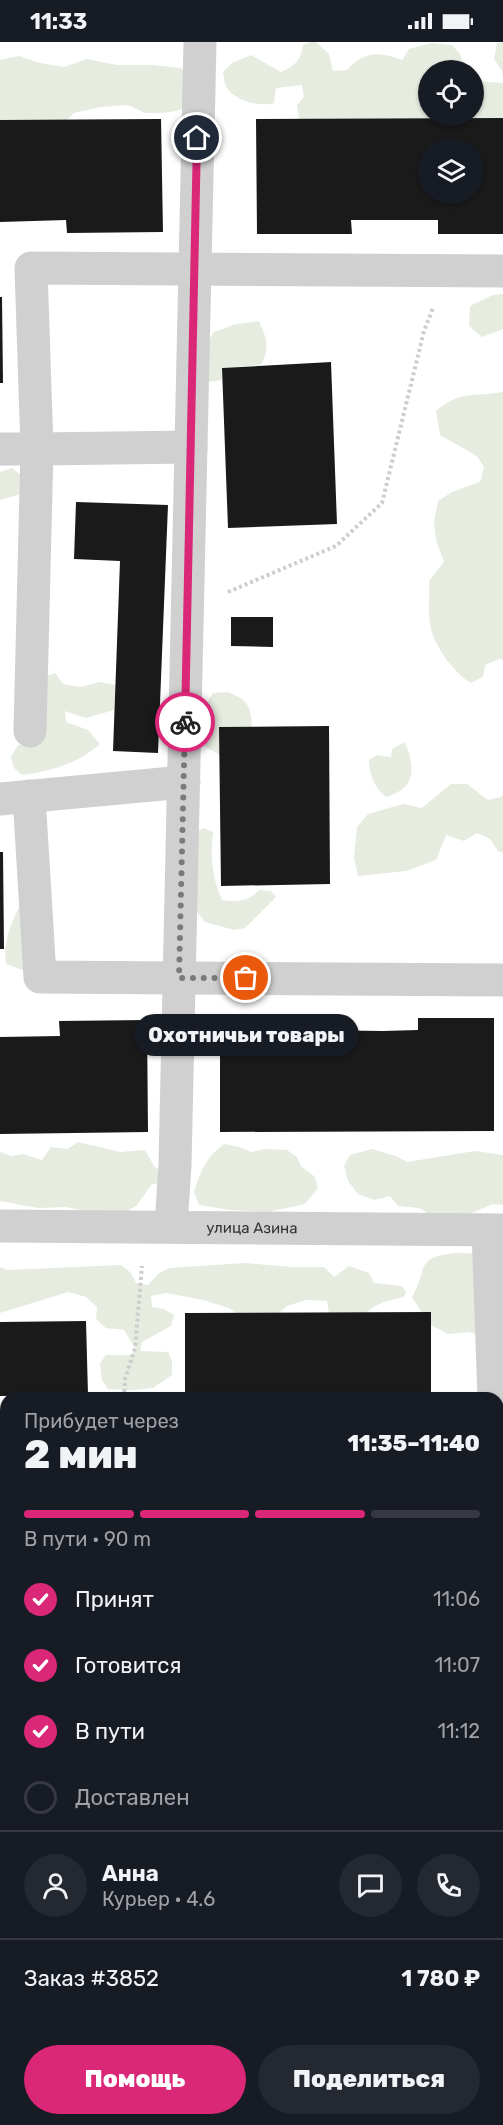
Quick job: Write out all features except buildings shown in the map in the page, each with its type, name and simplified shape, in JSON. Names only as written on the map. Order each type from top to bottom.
[{"type":"street","points":[[158,1226],[175,1165],[200,42]]},
{"type":"street","points":[[30,731],[37,449],[31,268],[503,271]]},
{"type":"street","points":[[0,449],[191,447]]},
{"type":"street","points":[[183,782],[14,797],[40,977],[503,980]]},
{"type":"street","name":"улица Азина","points":[[0,1226],[496,1230]]},
{"type":"street","points":[[494,1392],[496,1230]]},
{"type":"path","points":[[188,610],[336,546],[382,503],[403,425],[424,331],[447,271]]},
{"type":"path","points":[[124,1392],[125,1379],[135,1348],[141,1296],[158,1226]]},
{"type":"shaded area","points":[[316,42],[329,54],[333,71],[347,70],[359,59],[372,54],[402,60],[409,49],[432,43],[452,45],[462,60],[418,60],[418,118],[299,119],[297,105],[304,97],[302,85],[276,88],[274,103],[268,104],[247,102],[234,96],[226,86],[223,72],[232,63],[251,55],[281,72],[296,62],[301,55],[303,45]]},
{"type":"shaded area","points":[[503,42],[503,80],[502,71],[494,59],[497,43]]},
{"type":"shaded area","points":[[19,56],[40,63],[64,67],[87,59],[117,65],[181,68],[194,81],[192,106],[176,111],[145,113],[128,105],[101,107],[74,113],[67,120],[0,120],[0,60]]},
{"type":"shaded area","points":[[484,82],[503,83],[503,118],[484,118]]},
{"type":"shaded area","points":[[503,294],[503,329],[482,337],[469,326],[470,306],[493,295]]},
{"type":"shaded area","points":[[259,321],[266,343],[266,353],[261,365],[222,368],[222,380],[209,382],[205,377],[206,345],[214,332],[236,324]]},
{"type":"shaded area","points":[[503,392],[503,660],[485,665],[483,677],[471,683],[451,665],[435,641],[429,619],[429,581],[444,562],[436,540],[434,522],[438,501],[452,492],[480,482],[484,467],[477,456],[440,435],[436,411],[460,397]]},
{"type":"shaded area","points":[[12,468],[26,479],[29,489],[0,500],[0,472]]},
{"type":"shaded area","points":[[55,673],[63,684],[81,687],[100,682],[116,685],[114,710],[86,718],[65,711],[66,722],[88,730],[100,744],[82,757],[63,766],[22,775],[14,768],[11,757],[18,745],[40,741],[42,678]]},
{"type":"shaded area","points":[[227,692],[239,697],[247,704],[252,727],[219,727],[220,755],[197,742],[194,722],[213,693]]},
{"type":"shaded area","points":[[405,742],[411,760],[411,776],[403,788],[386,797],[373,781],[369,760],[377,755],[391,757],[392,749]]},
{"type":"shaded area","points":[[451,784],[467,784],[488,800],[501,797],[503,794],[503,853],[498,851],[490,839],[477,833],[464,841],[446,835],[436,860],[406,871],[358,876],[354,858],[357,827],[368,814],[403,804],[422,808]]},
{"type":"shaded area","points":[[203,828],[213,832],[213,867],[222,900],[242,900],[251,897],[259,890],[271,891],[276,897],[245,928],[234,930],[205,922],[194,908],[197,832]]},
{"type":"shaded area","points":[[20,906],[38,955],[22,970],[6,964],[5,956],[8,934]]},
{"type":"shaded area","points":[[78,1142],[120,1152],[145,1150],[154,1166],[163,1173],[161,1183],[152,1184],[137,1205],[128,1211],[106,1216],[66,1207],[38,1208],[0,1201],[0,1152],[11,1156],[23,1154],[42,1160],[51,1147],[67,1149]]},
{"type":"shaded area","points":[[224,1144],[252,1152],[264,1149],[287,1150],[297,1157],[301,1166],[315,1177],[318,1188],[305,1204],[268,1212],[230,1210],[199,1205],[194,1192],[199,1177],[204,1165]]},
{"type":"shaded area","points":[[372,1149],[407,1162],[475,1151],[503,1155],[503,1205],[493,1204],[460,1218],[440,1220],[419,1208],[398,1206],[390,1196],[374,1200],[358,1194],[348,1181],[344,1166],[350,1155]]},
{"type":"shaded area","points":[[457,1253],[495,1254],[481,1336],[469,1332],[448,1334],[431,1325],[431,1313],[422,1313],[412,1297],[428,1261],[434,1257]]},
{"type":"shaded area","points":[[245,1263],[324,1267],[334,1277],[349,1266],[369,1273],[374,1283],[402,1286],[406,1292],[404,1297],[379,1304],[367,1313],[329,1313],[327,1301],[306,1300],[287,1306],[279,1313],[236,1313],[229,1308],[203,1300],[166,1293],[151,1296],[152,1307],[164,1309],[174,1315],[171,1326],[142,1342],[140,1351],[168,1352],[172,1361],[172,1375],[153,1388],[131,1390],[108,1389],[102,1380],[100,1363],[106,1355],[132,1355],[135,1348],[124,1330],[106,1328],[96,1319],[97,1307],[86,1297],[68,1292],[0,1313],[0,1267],[7,1270],[121,1265],[131,1273],[136,1283],[148,1285],[158,1274],[169,1268]]},
{"type":"way so far","points":[[185,722],[179,978],[246,978]]},
{"type":"place","name":"Охотничьи товары","points":[[246,978]]},
{"type":"route","points":[[185,722],[197,138]]}]
